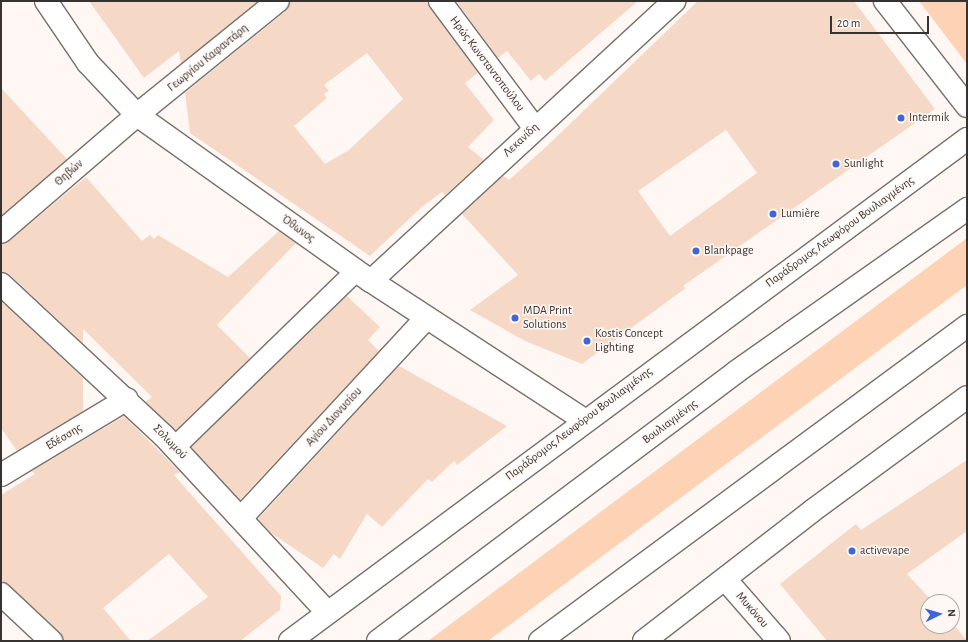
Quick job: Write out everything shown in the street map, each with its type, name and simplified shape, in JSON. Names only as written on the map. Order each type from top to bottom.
[{"type":"street","name":"Όθωνος","points":[[46,1],[88,63],[138,114],[363,276],[584,420]]},
{"type":"street","name":"Γεωργίου Καφαντάρη","points":[[138,114],[278,1]]},
{"type":"street","name":"Ηρώς Κωνσταντοπούλου","points":[[440,1],[534,127]]},
{"type":"street","name":"Λεκανίδη","points":[[363,276],[534,127],[674,1]]},
{"type":"street","points":[[885,1],[967,106]]},
{"type":"street","name":"Θηβών","points":[[1,232],[138,114]]},
{"type":"street","name":"Παράδρομος Λεωφόρου Βουλιαγμένης","points":[[290,641],[584,420],[967,139]]},
{"type":"street","name":"Βουλιαγμένης","points":[[378,641],[736,372],[967,209]]},
{"type":"street","name":"Σολωμού","points":[[1,284],[127,399],[242,517],[327,612]]},
{"type":"street","name":"Αγίου Διονυσίου","points":[[242,517],[426,318]]},
{"type":"street","points":[[540,641],[967,326]]},
{"type":"street","points":[[644,641],[967,397]]},
{"type":"street","name":"Εδέσσης","points":[[1,475],[127,399]]},
{"type":"street","name":"Μυκόνου","points":[[725,579],[778,641]]},
{"type":"street","points":[[4,603],[50,641]]},
{"type":"lane","points":[[175,448],[363,276]]},
{"type":"shaded area","points":[[919,1],[967,1],[967,64]]},
{"type":"shaded area","points":[[967,238],[967,285],[488,641],[428,641]]},
{"type":"building","points":[[89,1],[258,1],[181,64],[179,51],[144,78]]},
{"type":"building","points":[[290,1],[428,1],[478,73],[465,83],[494,120],[468,147],[484,160],[445,195],[442,192],[423,206],[370,256],[190,133],[185,93],[286,11]],"holes":[[[367,53],[403,99],[349,150],[325,164],[294,126],[327,98],[324,94],[329,91],[324,85]]]},
{"type":"building","points":[[456,1],[638,1],[545,81],[539,74],[531,81],[507,51],[498,58]]},
{"type":"building","points":[[698,1],[854,1],[935,109],[683,286],[686,288],[582,364],[525,341],[470,310],[518,275],[462,214],[503,176],[509,180],[548,145]],"holes":[[[726,130],[757,173],[670,236],[638,191]]]},
{"type":"building","points":[[1,88],[67,159],[1,216]]},
{"type":"building","points":[[86,177],[142,241],[150,235],[154,239],[158,235],[228,277],[279,231],[296,243],[217,325],[250,358],[176,430],[145,402],[152,397],[83,329],[83,343],[10,275],[1,272],[1,244],[9,241]]},
{"type":"building","points":[[347,296],[380,327],[368,340],[379,351],[240,500],[191,447]]},
{"type":"building","points":[[1,301],[83,378],[83,411],[17,451],[1,428]]},
{"type":"building","points":[[399,366],[507,426],[457,465],[454,461],[432,482],[428,479],[382,527],[367,514],[340,559],[334,554],[323,568],[271,533],[258,519]]},
{"type":"building","points":[[124,416],[180,472],[174,475],[281,596],[280,610],[240,641],[147,641],[208,597],[169,554],[103,608],[131,641],[63,641],[60,632],[1,579],[1,495],[35,474],[32,471]]},
{"type":"building","points":[[967,460],[967,531],[907,574],[926,594],[920,594],[920,634],[960,634],[960,632],[967,641],[827,641],[780,584],[856,524],[861,530]]},
{"type":"place","name":"Intermik","points":[[901,118]]},
{"type":"place","name":"Sunlight","points":[[836,164]]},
{"type":"place","name":"Lumière","points":[[773,214]]},
{"type":"place","name":"Blankpage","points":[[696,251]]},
{"type":"place","name":"MDA Print Solutions","points":[[515,318]]},
{"type":"place","name":"Kostis Concept Lighting","points":[[587,341]]},
{"type":"place","name":"activevape","points":[[852,551]]}]
